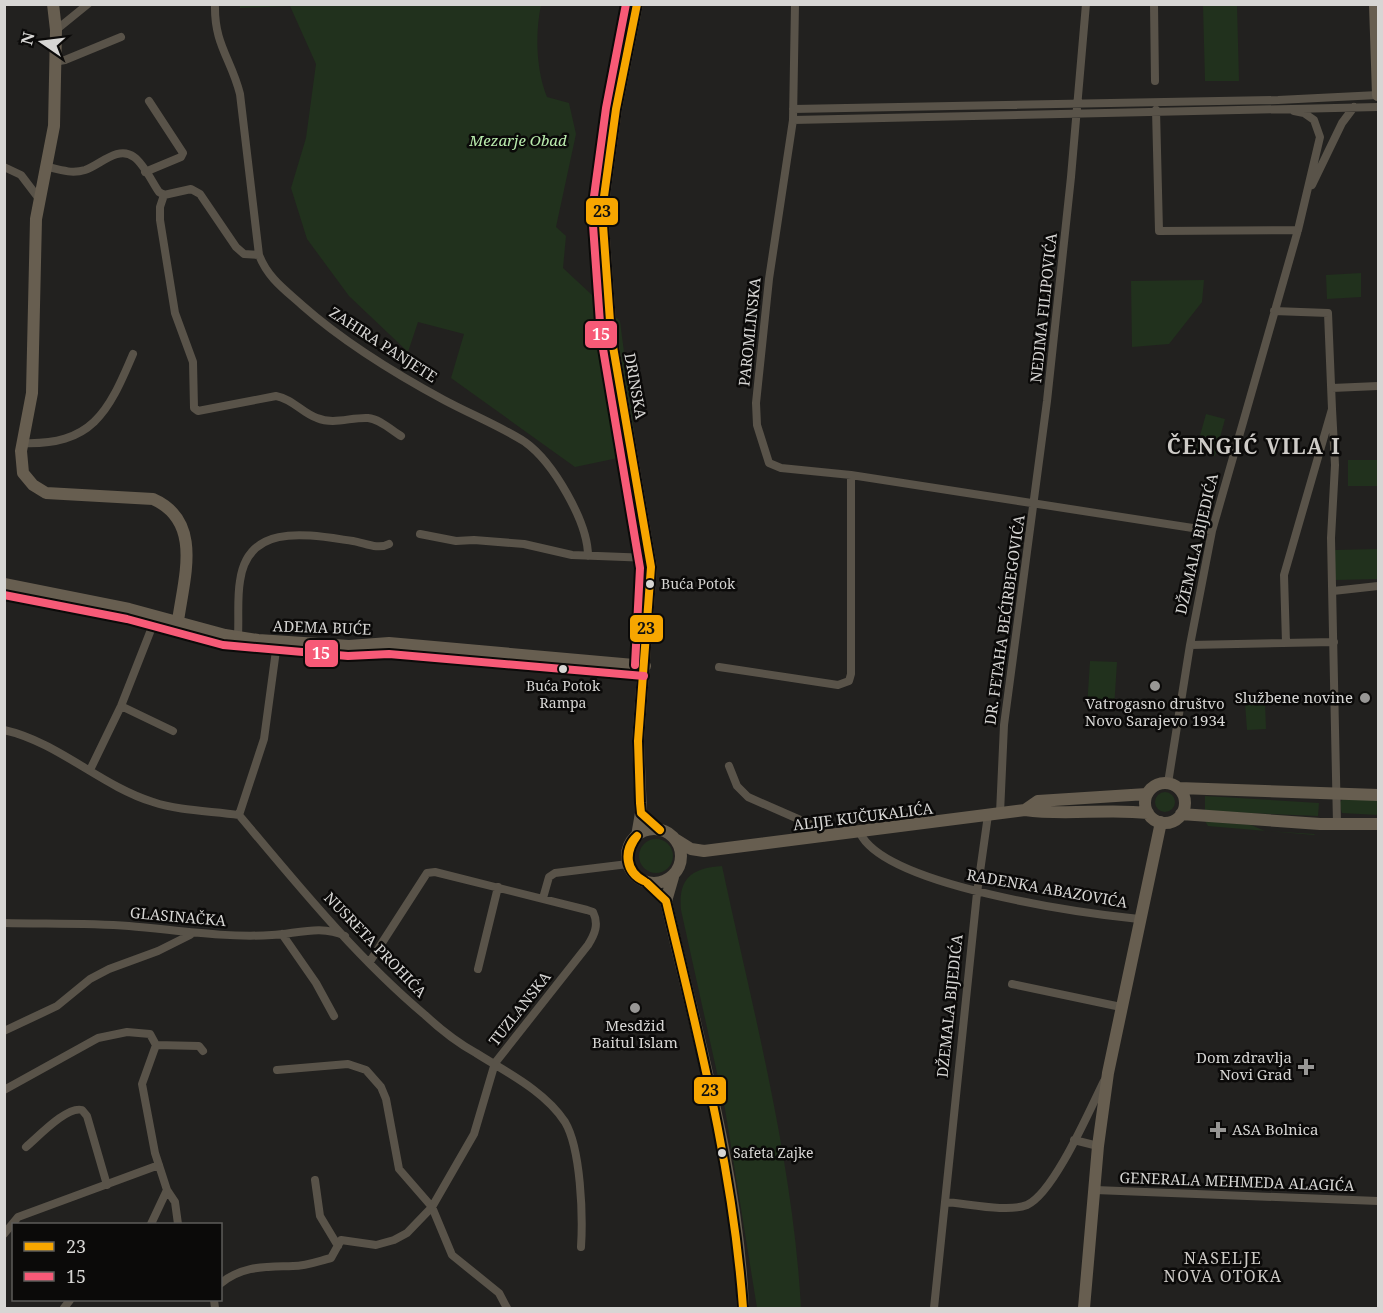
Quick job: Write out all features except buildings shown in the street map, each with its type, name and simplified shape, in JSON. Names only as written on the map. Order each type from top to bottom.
[{"type":"main road","points":[[53,4],[56,30],[54,126],[48,167],[36,219],[33,269],[32,393],[21,443],[23,473],[33,485],[46,493],[153,499],[168,506],[179,519],[188,550],[178,621]]},
{"type":"main road","name":"DRINSKA","points":[[637,4],[616,108],[602,212],[611,335],[650,558],[652,583],[645,666]]},
{"type":"main road","points":[[1375,4],[1378,95]]},
{"type":"main road","name":"ADEMA BUĆE","points":[[4,584],[277,643],[349,646],[389,643],[645,666]]},
{"type":"main road","points":[[645,666],[638,741],[641,813],[637,836],[628,849],[628,864],[639,879],[656,884],[675,873]]},
{"type":"main road","points":[[1173,785],[1185,799],[1181,814],[1173,821],[1161,822],[1148,813],[1147,794],[1156,785],[1173,785],[1378,795]]},
{"type":"main road","name":"ALIJE KUČUKALIĆA","points":[[1025,810],[1038,801],[1147,794]]},
{"type":"main road","name":"ALIJE KUČUKALIĆA","points":[[675,839],[691,849],[704,851],[860,833],[1025,810],[1043,813],[1127,810],[1148,813]]},
{"type":"main road","points":[[641,813],[660,830],[675,839],[681,854],[666,901],[715,1116],[741,1267],[743,1308]]},
{"type":"main road","points":[[1181,814],[1337,824],[1378,824]]},
{"type":"main road","points":[[1084,1308],[1098,1146],[1108,1073],[1138,919],[1161,822]]},
{"type":"main road","points":[[637,836],[652,829],[660,830]]},
{"type":"main road","name":"ALIJE KUČUKALIĆA","points":[[675,873],[704,851]]},
{"type":"main road","points":[[647,882],[666,901]]},
{"type":"street","points":[[56,30],[88,4]]},
{"type":"street","name":"ZAHIRA PANJETE","points":[[215,4],[214,27],[221,48],[235,75],[240,94],[259,255],[266,271],[275,282],[349,342],[442,399],[526,443],[562,484],[588,541],[588,556]]},
{"type":"street","name":"PAROMLINSKA","points":[[795,4],[792,120],[756,403],[757,425],[768,463],[781,468],[851,475],[1034,503]]},
{"type":"street","name":"NEDIMA FILIPOVIĆA","points":[[1034,503],[1070,189],[1086,4]]},
{"type":"street","points":[[1154,4],[1155,81]]},
{"type":"street","points":[[54,62],[65,60],[121,37]]},
{"type":"street","points":[[793,109],[1378,95]]},
{"type":"street","points":[[1353,108],[1378,95]]},
{"type":"street","points":[[145,172],[181,157],[183,153],[149,101]]},
{"type":"street","points":[[1156,102],[1159,231],[1298,230]]},
{"type":"street","points":[[792,120],[1294,111],[1378,107]]},
{"type":"street","name":"DŽEMALA BIJEDIĆA","points":[[1308,191],[1353,108]]},
{"type":"street","name":"DŽEMALA BIJEDIĆA","points":[[1173,785],[1190,645],[1212,531],[1298,230],[1319,132],[1310,117],[1294,111]]},
{"type":"street","points":[[48,167],[66,172],[84,170],[115,154],[125,154],[134,157],[164,195]]},
{"type":"street","points":[[4,167],[21,175],[40,200]]},
{"type":"street","points":[[164,195],[191,189],[200,194],[236,247],[244,254],[259,255]]},
{"type":"street","points":[[164,195],[160,207],[160,220],[175,313],[193,362],[194,408],[198,411],[212,409],[276,396],[285,398],[315,417],[334,421],[369,418],[377,420],[401,436]]},
{"type":"street","points":[[1274,311],[1328,314],[1335,465],[1331,538],[1337,824]]},
{"type":"street","points":[[21,443],[59,442],[97,421],[111,403],[133,354]]},
{"type":"street","points":[[1332,388],[1378,386]]},
{"type":"street","points":[[1286,643],[1284,575],[1332,409]]},
{"type":"street","points":[[719,667],[838,685],[849,681],[851,674],[851,475]]},
{"type":"street","name":"DR. FETAHA BEĆIRBEGOVIĆA","points":[[994,814],[1005,713],[1034,503],[1212,531]]},
{"type":"street","points":[[420,534],[456,541],[524,544],[572,555],[650,558]]},
{"type":"street","points":[[238,636],[239,582],[244,560],[256,546],[281,536],[329,537],[378,547],[389,544]]},
{"type":"street","points":[[1333,591],[1378,586]]},
{"type":"street","points":[[90,770],[121,706],[156,617]]},
{"type":"street","points":[[1190,645],[1334,642]]},
{"type":"street","points":[[4,730],[18,733],[153,802],[239,815],[264,739],[277,643]]},
{"type":"street","points":[[121,706],[173,731]]},
{"type":"street","points":[[729,766],[737,786],[748,797],[821,829],[825,837]]},
{"type":"street","name":"DŽEMALA BIJEDIĆA","points":[[934,1308],[977,892],[994,814]]},
{"type":"street","name":"NUSRETA PROHIĆA","points":[[239,815],[293,880],[369,963],[425,1016],[475,1053],[495,1062],[548,1103],[564,1120],[576,1158],[583,1218],[581,1247]]},
{"type":"street","name":"RADENKA ABAZOVIĆA","points":[[860,833],[866,844],[890,858],[928,876],[977,892],[1099,915],[1138,919]]},
{"type":"street","points":[[543,898],[549,877],[555,873],[628,864]]},
{"type":"street","name":"TUZLANSKA","points":[[222,1283],[244,1270],[268,1265],[295,1266],[331,1258],[341,1240],[376,1245],[394,1240],[407,1233],[432,1207],[474,1134],[495,1062],[588,945],[596,927],[593,912],[435,872],[427,873],[369,963]]},
{"type":"street","points":[[478,969],[498,887]]},
{"type":"street","name":"GLASINAČKA","points":[[4,923],[131,927],[191,934],[282,934],[319,931],[339,933],[348,938]]},
{"type":"street","points":[[4,1031],[57,1006],[90,979],[109,969],[158,951],[191,934]]},
{"type":"street","points":[[282,934],[316,983],[334,1016]]},
{"type":"street","points":[[1012,984],[1121,1007]]},
{"type":"street","points":[[4,1090],[98,1038],[127,1032],[150,1034],[156,1045],[142,1084],[159,1165],[166,1190],[175,1202],[178,1223]]},
{"type":"street","points":[[156,1045],[199,1046],[203,1051]]},
{"type":"street","points":[[277,1070],[348,1064],[357,1065],[371,1074],[386,1099],[399,1169],[432,1207],[452,1255],[499,1293],[507,1308]]},
{"type":"street","points":[[945,1202],[1010,1208],[1026,1206],[1038,1198],[1059,1168],[1108,1073]]},
{"type":"street","points":[[26,1147],[63,1114],[76,1108],[82,1110],[87,1116],[107,1185]]},
{"type":"street","points":[[1074,1140],[1098,1146]]},
{"type":"street","points":[[13,1223],[18,1217],[159,1165]]},
{"type":"street","points":[[315,1180],[320,1216],[338,1246]]},
{"type":"street","points":[[151,1223],[166,1190]]},
{"type":"street","name":"GENERALA MEHMEDA ALAGIĆA","points":[[1095,1190],[1378,1201]]},
{"type":"green space","name":"Mezarje Obad","points":[[240,4],[541,5],[538,51],[543,86],[547,97],[569,103],[576,134],[556,227],[566,236],[563,268],[620,321],[637,454],[575,467],[451,378],[464,334],[418,322],[408,352],[349,296],[307,239],[291,188],[306,138],[316,64],[290,6],[240,8]]},
{"type":"green space","points":[[1203,5],[1237,5],[1239,81],[1205,81]]},
{"type":"green space","points":[[1361,273],[1361,297],[1327,299],[1326,275]]},
{"type":"green space","points":[[1204,280],[1202,302],[1169,344],[1132,347],[1131,281]]},
{"type":"green space","points":[[1206,414],[1225,419],[1215,456],[1196,450]]},
{"type":"green space","points":[[1348,460],[1378,460],[1378,486],[1348,486]]},
{"type":"green space","points":[[1378,549],[1378,579],[1335,580],[1335,550]]},
{"type":"green space","points":[[1090,661],[1117,662],[1114,709],[1087,708]]},
{"type":"green space","points":[[1265,702],[1266,729],[1247,730],[1245,703]]},
{"type":"green space","points":[[1161,792],[1169,792],[1175,798],[1175,806],[1169,812],[1161,812],[1155,806],[1155,798]]},
{"type":"green space","points":[[1205,796],[1319,803],[1318,816],[1205,811]]},
{"type":"green space","points":[[1343,799],[1378,800],[1378,815],[1342,813],[1339,803]]},
{"type":"green space","points":[[1205,821],[1251,825],[1265,831],[1208,826]]},
{"type":"green space","points":[[1271,831],[1315,834],[1314,835]]},
{"type":"green space","points":[[656,839],[668,844],[673,856],[668,868],[656,873],[644,868],[639,856],[644,844]]},
{"type":"green space","points":[[722,866],[781,1141],[797,1252],[801,1308],[757,1308],[725,1109],[681,910],[682,890],[689,877],[703,869]]},
{"type":"transit line","name":"15","points":[[626,4],[606,108],[592,211],[601,337],[640,568],[635,665]]},
{"type":"transit line","name":"23","points":[[637,4],[616,109],[602,211],[611,335],[651,567],[638,741],[640,803],[641,813],[660,830]]},
{"type":"transit line","name":"15","points":[[4,595],[127,619],[223,645],[348,656],[389,654],[644,676]]},
{"type":"transit line","name":"23","points":[[637,836],[630,848],[629,860],[633,872],[644,881]]},
{"type":"transit line","name":"23","points":[[637,836],[629,847],[629,867],[644,881]]},
{"type":"transit line","name":"23","points":[[647,883],[666,901],[702,1052],[723,1154],[743,1308]]},
{"type":"place","name":"Buća Potok","points":[[650,584]]},
{"type":"place","name":"Buća Potok Rampa","points":[[563,669]]},
{"type":"place","name":"Vatrogasno društvo Novo Sarajevo 1934","points":[[1155,686]]},
{"type":"place","name":"Službene novine","points":[[1365,698]]},
{"type":"place","name":"Mesdžid Baitul Islam","points":[[635,1008]]},
{"type":"place","name":"Dom zdravlja Novi Grad","points":[[1306,1067]]},
{"type":"place","name":"ASA Bolnica","points":[[1218,1130]]},
{"type":"place","name":"Safeta Zajke","points":[[722,1153]]},
{"type":"district","name":"ČENGIĆ VILA I","points":[[1254,447]]},
{"type":"district","name":"NASELJE NOVA OTOKA","points":[[1223,1267]]}]
